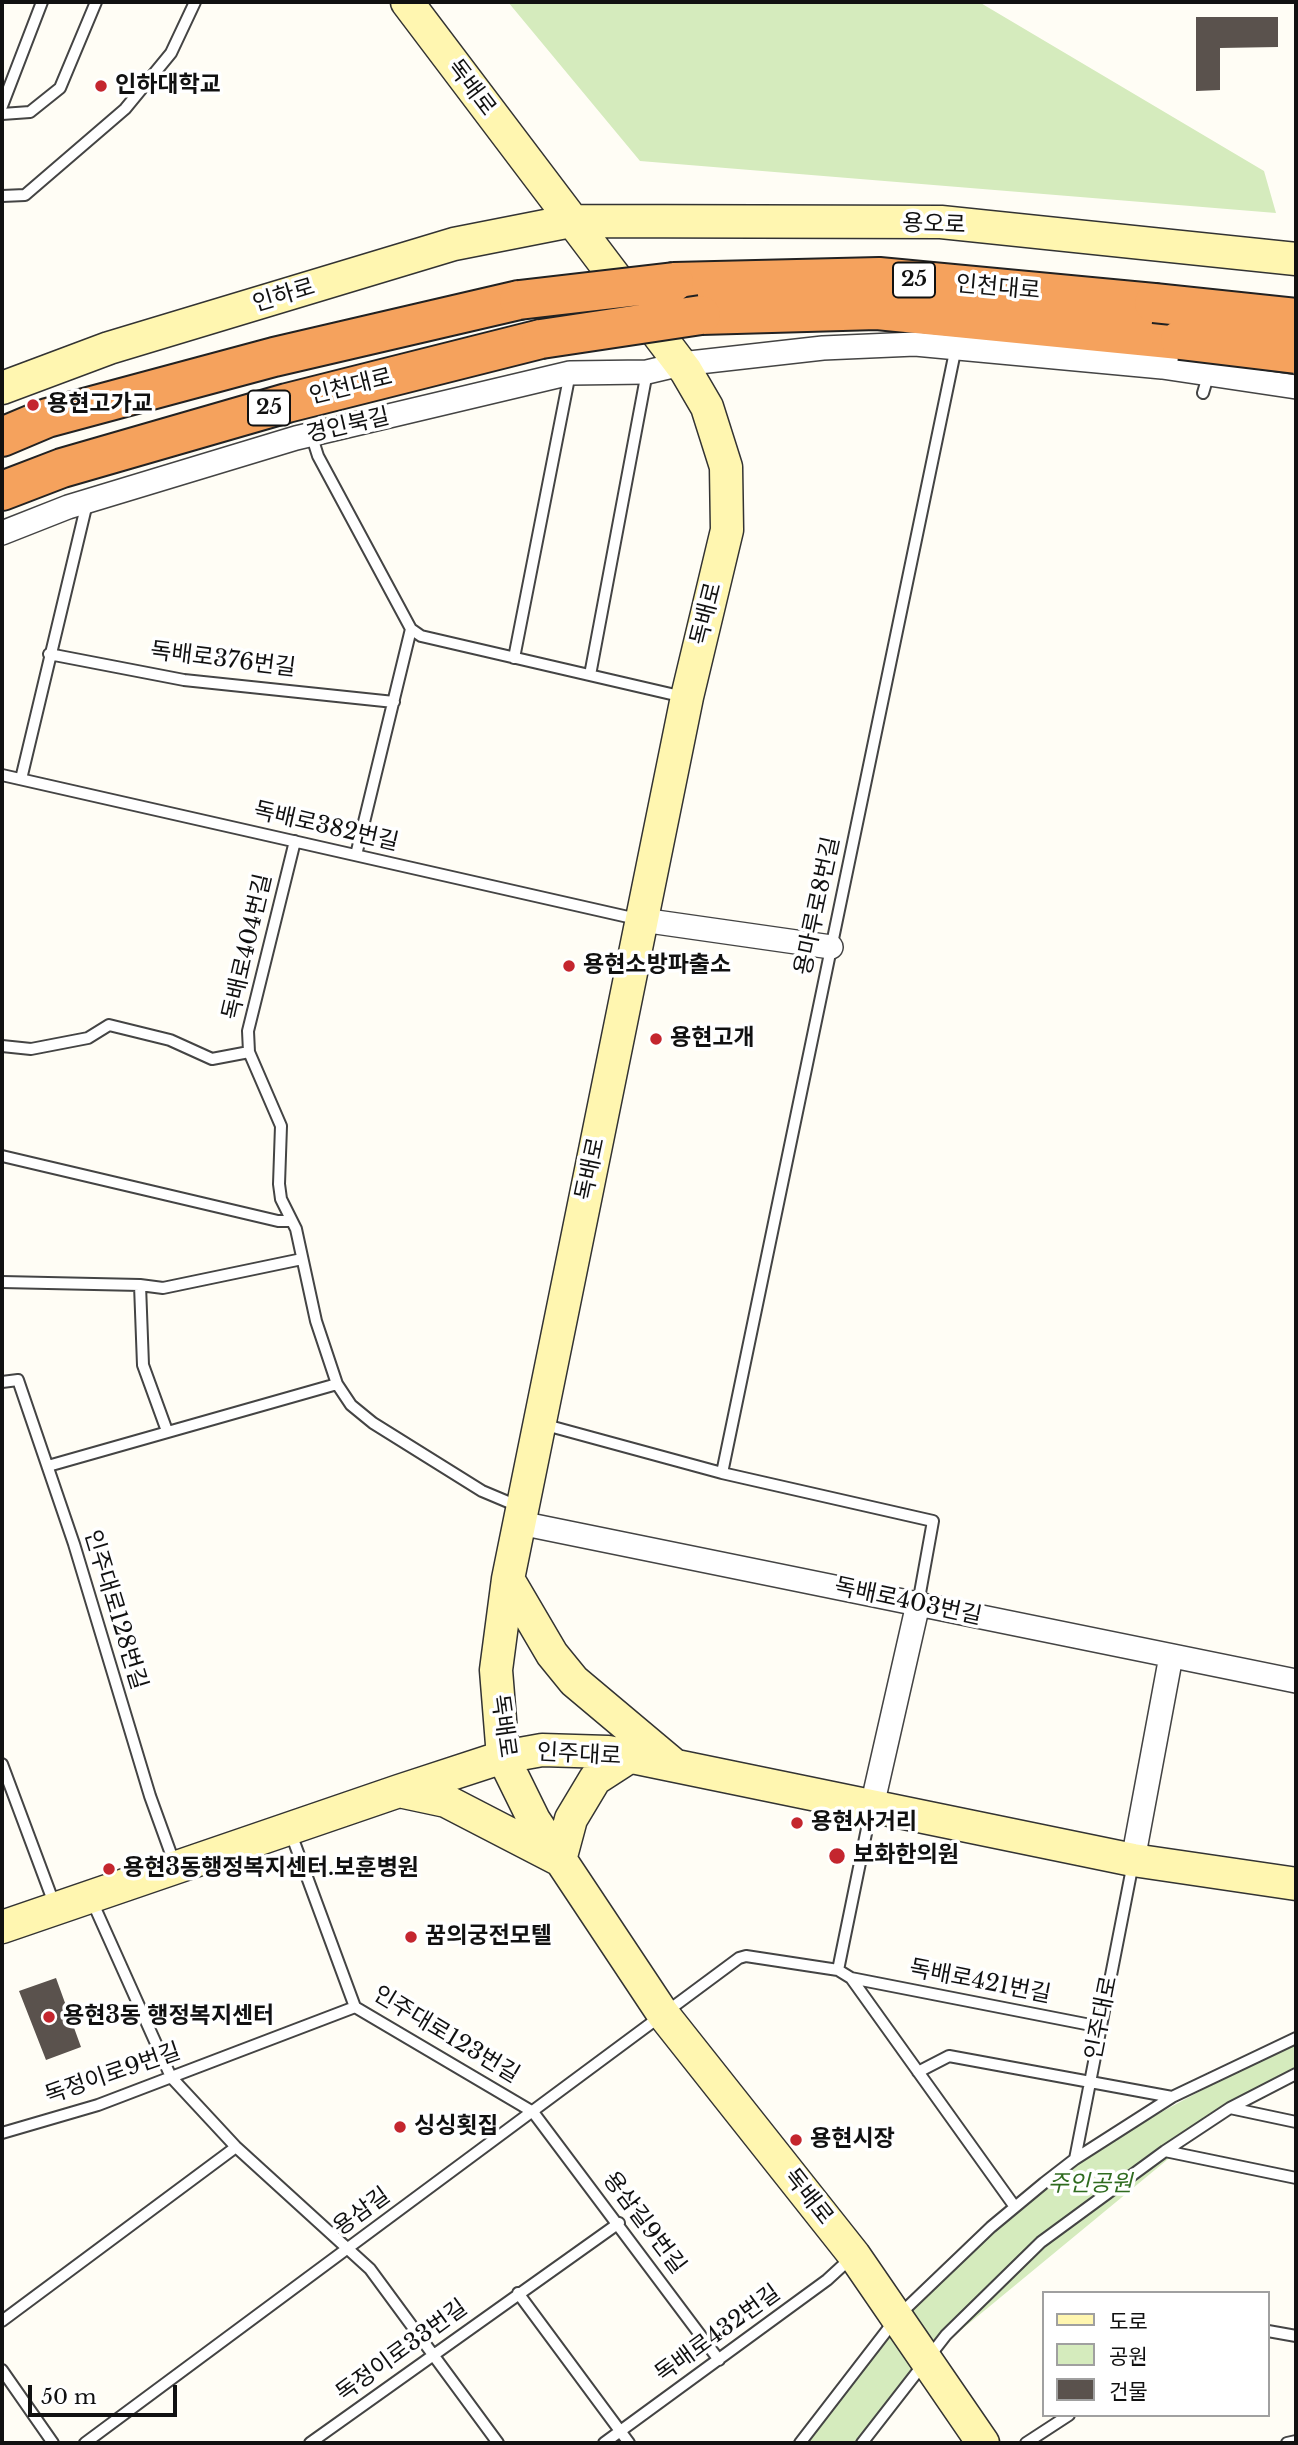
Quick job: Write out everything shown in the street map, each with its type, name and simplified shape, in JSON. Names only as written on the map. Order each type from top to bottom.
[{"type":"highway","name":"인천대로","points":[[2,437],[47,418],[274,357],[519,300],[674,282],[879,277],[1296,318]]},
{"type":"highway","name":"인천대로","points":[[2,491],[62,468],[287,403],[541,339],[701,316],[877,310],[1296,354]]},
{"type":"main road","name":"독배로","points":[[407,2],[681,364],[707,407],[726,467],[727,530],[687,697],[508,1579],[496,1670],[503,1757],[534,1821],[663,2014],[854,2255],[984,2443]]},
{"type":"main road","name":"용오로","points":[[571,221],[941,222],[1296,259]]},
{"type":"main road","name":"인하로","points":[[2,388],[109,348],[454,244],[571,221]]},
{"type":"main road","points":[[508,1579],[552,1654],[574,1682],[624,1720],[675,1766]]},
{"type":"main road","name":"인주대로","points":[[2,1927],[398,1791],[503,1757],[542,1750],[608,1752],[1133,1860],[1296,1884]]},
{"type":"main road","points":[[398,1791],[446,1801],[560,1860],[571,1819],[595,1779],[629,1757]]},
{"type":"street","name":"경인북길","points":[[2,533],[88,501],[311,435],[570,373],[647,372],[681,364],[823,348],[915,344],[1162,367],[1205,385],[1296,387]]},
{"type":"street","points":[[642,920],[831,947]]},
{"type":"street","name":"독배로403번길","points":[[521,1516],[918,1604],[1296,1681]]},
{"type":"street","points":[[872,1807],[918,1604]]},
{"type":"street","points":[[1133,1860],[1171,1656]]},
{"type":"lane","points":[[2,106],[42,2]]},
{"type":"lane","points":[[2,114],[30,111],[60,88],[96,2]]},
{"type":"lane","points":[[7,197],[26,195],[125,109],[171,53],[195,2]]},
{"type":"lane","name":"용마루로8번길","points":[[722,1473],[956,347]]},
{"type":"lane","points":[[590,675],[647,372]]},
{"type":"lane","points":[[514,658],[570,373]]},
{"type":"lane","points":[[311,435],[318,456],[411,629],[421,636],[687,697]]},
{"type":"lane","points":[[21,779],[88,501]]},
{"type":"lane","points":[[356,855],[411,629]]},
{"type":"lane","name":"독배로376번길","points":[[49,654],[184,680],[394,702]]},
{"type":"lane","name":"독배로382번길","points":[[2,775],[642,920]]},
{"type":"lane","name":"독배로404번길","points":[[295,841],[248,1031],[249,1052],[281,1126],[279,1184],[285,1212],[291,1221],[316,1321],[337,1384],[351,1405],[373,1423],[521,1516]]},
{"type":"lane","points":[[2,1046],[31,1049],[88,1038],[109,1025],[170,1040],[212,1059],[249,1052]]},
{"type":"lane","points":[[2,1156],[265,1218],[291,1221]]},
{"type":"lane","points":[[2,1282],[140,1285],[163,1288],[302,1259]]},
{"type":"lane","points":[[140,1285],[143,1365],[167,1431]]},
{"type":"lane","name":"인주대로128번길","points":[[2,1382],[18,1381],[48,1466],[150,1796],[176,1868]]},
{"type":"lane","points":[[48,1466],[337,1384]]},
{"type":"lane","points":[[538,1423],[722,1473],[933,1521],[918,1604]]},
{"type":"lane","points":[[2,1765],[56,1908]]},
{"type":"lane","points":[[838,1970],[872,1807]]},
{"type":"lane","name":"인주대로123번길","points":[[289,1829],[355,2007],[533,2112]]},
{"type":"lane","name":"인주대로","points":[[1133,1860],[1090,2082],[1172,2097]]},
{"type":"lane","points":[[90,1896],[171,2077],[236,2147],[350,2247],[370,2269],[498,2443]]},
{"type":"lane","name":"독배로421번길","points":[[663,2014],[747,1956],[838,1970],[851,1978],[1101,2027]]},
{"type":"lane","name":"독배로421번길","points":[[851,1978],[918,2072]]},
{"type":"lane","name":"독정이로9번길","points":[[2,2133],[98,2105],[355,2007]]},
{"type":"lane","name":"용삼길","points":[[85,2443],[663,2014]]},
{"type":"lane","points":[[800,2443],[898,2316],[937,2276],[1015,2207],[1075,2159],[1172,2097],[1296,2038]]},
{"type":"lane","points":[[1015,2207],[918,2072],[948,2056],[1090,2082],[1075,2159]]},
{"type":"lane","points":[[862,2443],[926,2358],[990,2289],[1041,2242],[1164,2151],[1230,2108],[1296,2074]]},
{"type":"lane","points":[[1230,2108],[1296,2122]]},
{"type":"lane","name":"용삼길9번길","points":[[533,2112],[619,2223],[719,2360]]},
{"type":"lane","points":[[2,2321],[236,2147]]},
{"type":"lane","points":[[1164,2151],[1296,2178]]},
{"type":"lane","name":"독정이로33번길","points":[[310,2443],[619,2223]]},
{"type":"lane","name":"독배로432번길","points":[[604,2443],[827,2280],[854,2255]]},
{"type":"lane","points":[[518,2293],[629,2443]]},
{"type":"lane","points":[[1270,2331],[1296,2336]]},
{"type":"lane","points":[[2,2370],[53,2443]]},
{"type":"lane","points":[[1026,2443],[1066,2417]]},
{"type":"lane","points":[[1287,2443],[1296,2441]]},
{"type":"green space","points":[[508,2],[979,2],[1264,171],[1276,213],[640,161]]},
{"type":"green space","name":"주인공원","points":[[1296,2039],[1296,2074],[1230,2108],[927,2358],[863,2443],[805,2443],[898,2316],[1075,2159]]},
{"type":"building","points":[[1196,17],[1278,17],[1278,47],[1220,48],[1220,90],[1196,91]]},
{"type":"building","points":[[56,1978],[81,2047],[46,2060],[19,1991]]},
{"type":"place","name":"인하대학교","points":[[101,86]]},
{"type":"place","name":"용현고가교","points":[[33,405]]},
{"type":"place","name":"용현소방파출소","points":[[569,966]]},
{"type":"place","name":"용현고개","points":[[656,1039]]},
{"type":"place","name":"용현사거리","points":[[797,1823]]},
{"type":"place","name":"보화한의원","points":[[837,1856]]},
{"type":"place","name":"용현3동행정복지센터.보훈병원","points":[[109,1869]]},
{"type":"place","name":"꿈의궁전모텔","points":[[411,1937]]},
{"type":"place","name":"용현3동 행정복지센터","points":[[49,2017]]},
{"type":"place","name":"싱싱횟집","points":[[400,2127]]},
{"type":"place","name":"용현시장","points":[[796,2140]]}]
